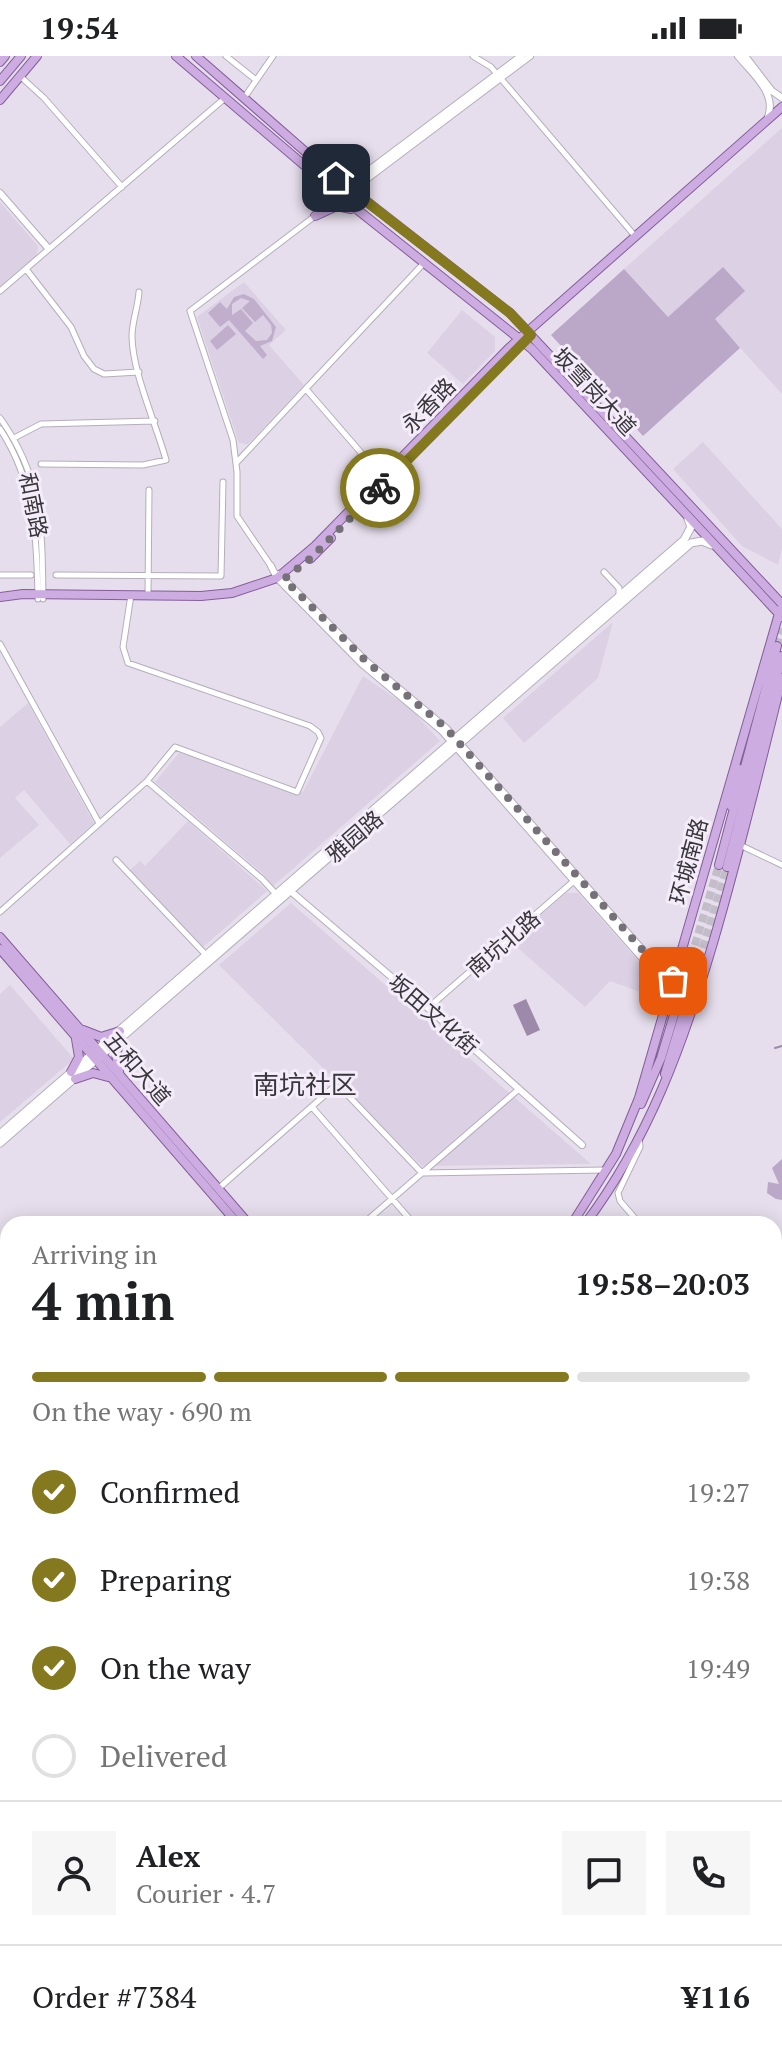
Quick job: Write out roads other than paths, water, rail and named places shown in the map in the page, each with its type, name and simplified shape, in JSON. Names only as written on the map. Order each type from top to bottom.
[{"type":"main road","points":[[0,62],[5,56]]},
{"type":"main road","points":[[0,81],[21,56]]},
{"type":"main road","points":[[0,100],[37,56]]},
{"type":"main road","name":"坂雪岗大道","points":[[176,56],[364,215],[532,349],[780,616]]},
{"type":"main road","name":"坂雪岗大道","points":[[201,58],[336,178],[503,308],[530,333],[782,603]]},
{"type":"main road","name":"永香路","points":[[130,598],[223,594],[280,578],[520,342],[782,107]]},
{"type":"main road","name":"永香路","points":[[530,333],[782,113]]},
{"type":"main road","points":[[315,216],[327,198],[317,176]]},
{"type":"main road","points":[[315,216],[340,206],[364,215]]},
{"type":"main road","name":"永香路","points":[[0,599],[224,600],[251,594],[319,551],[520,342]]},
{"type":"main road","name":"雅园路","points":[[456,743],[622,591],[684,540],[691,527],[688,519]]},
{"type":"main road","name":"雅园路","points":[[142,1016],[206,955],[288,889],[691,543],[702,541],[712,545]]},
{"type":"main road","name":"环城南路","points":[[628,1129],[782,603]]},
{"type":"main road","name":"环城南路","points":[[777,646],[728,833],[723,866],[741,814],[782,656]]},
{"type":"main road","name":"环城南路","points":[[590,1216],[649,1119],[679,1054],[742,846],[782,678]]},
{"type":"main road","points":[[728,833],[732,798],[759,682]]},
{"type":"main road","points":[[741,814],[772,726]]},
{"type":"main road","name":"雅园路","points":[[0,1143],[278,897]]},
{"type":"main road","name":"五和大道","points":[[0,937],[97,1055],[242,1216]]},
{"type":"main road","name":"五和大道","points":[[0,949],[74,1028]]},
{"type":"main road","name":"环城南路","points":[[577,1216],[606,1170],[654,1077],[684,997],[649,1119]]},
{"type":"main road","points":[[74,1028],[97,1036],[121,1035],[116,1057],[119,1080],[97,1073],[73,1076],[79,1057],[74,1028]]},
{"type":"main road","name":"雅园路","points":[[0,1134],[73,1076]]},
{"type":"main road","name":"五和大道","points":[[119,1080],[231,1216]]},
{"type":"street","points":[[226,56],[256,80]]},
{"type":"street","points":[[244,98],[273,56]]},
{"type":"street","points":[[473,56],[499,76],[636,237]]},
{"type":"street","points":[[366,202],[362,187],[368,178],[521,56]]},
{"type":"street","points":[[336,178],[352,179],[364,174],[530,56]]},
{"type":"street","points":[[738,56],[770,99],[771,109],[766,121]]},
{"type":"street","points":[[745,56],[772,91],[782,98]]},
{"type":"street","points":[[20,76],[44,98],[122,187]]},
{"type":"street","points":[[0,291],[225,98]]},
{"type":"street","points":[[0,193],[48,248]]},
{"type":"street","points":[[315,216],[190,311],[230,429],[237,462],[237,516],[280,578],[362,664],[456,743],[672,983],[699,992]]},
{"type":"street","points":[[237,462],[424,263]]},
{"type":"street","points":[[26,269],[71,327],[84,356],[94,369],[104,374],[139,372]]},
{"type":"street","points":[[41,464],[143,465],[166,460],[139,372],[132,336],[139,292]]},
{"type":"street","points":[[306,389],[382,478]]},
{"type":"street","name":"和南路","points":[[0,418],[14,438],[30,472],[38,500],[42,525],[41,597]]},
{"type":"street","points":[[14,438],[41,424],[155,421]]},
{"type":"street","name":"和南路","points":[[0,429],[18,459],[32,501],[41,597]]},
{"type":"street","points":[[56,575],[221,576],[223,482]]},
{"type":"street","points":[[148,596],[149,490]]},
{"type":"street","points":[[604,572],[622,591]]},
{"type":"street","points":[[0,575],[31,575]]},
{"type":"street","points":[[0,912],[147,781],[175,747],[297,792],[321,738],[310,726],[128,663],[123,647],[130,598]]},
{"type":"street","points":[[0,644],[99,823]]},
{"type":"street","points":[[147,781],[262,879],[278,897]]},
{"type":"street","points":[[742,846],[782,865]]},
{"type":"street","points":[[116,860],[206,955]]},
{"type":"street","name":"南坑北路","points":[[428,1008],[576,879]]},
{"type":"street","name":"坂田文化街","points":[[288,889],[582,1145]]},
{"type":"street","points":[[219,1188],[334,1087],[341,1088],[422,1173],[606,1170]]},
{"type":"street","points":[[372,1216],[519,1089]]},
{"type":"street","points":[[312,1107],[407,1216]]},
{"type":"street","points":[[633,1216],[620,1201],[618,1193],[640,1147],[639,1137]]},
{"type":"waterway","points":[[775,1048],[782,1046]]},
{"type":"tunnel","points":[[777,646],[782,628]]},
{"type":"tunnel","points":[[681,991],[719,865]]},
{"type":"tunnel","points":[[689,994],[727,867]]},
{"type":"district","name":"南坑社区","points":[[305,1084]]}]
